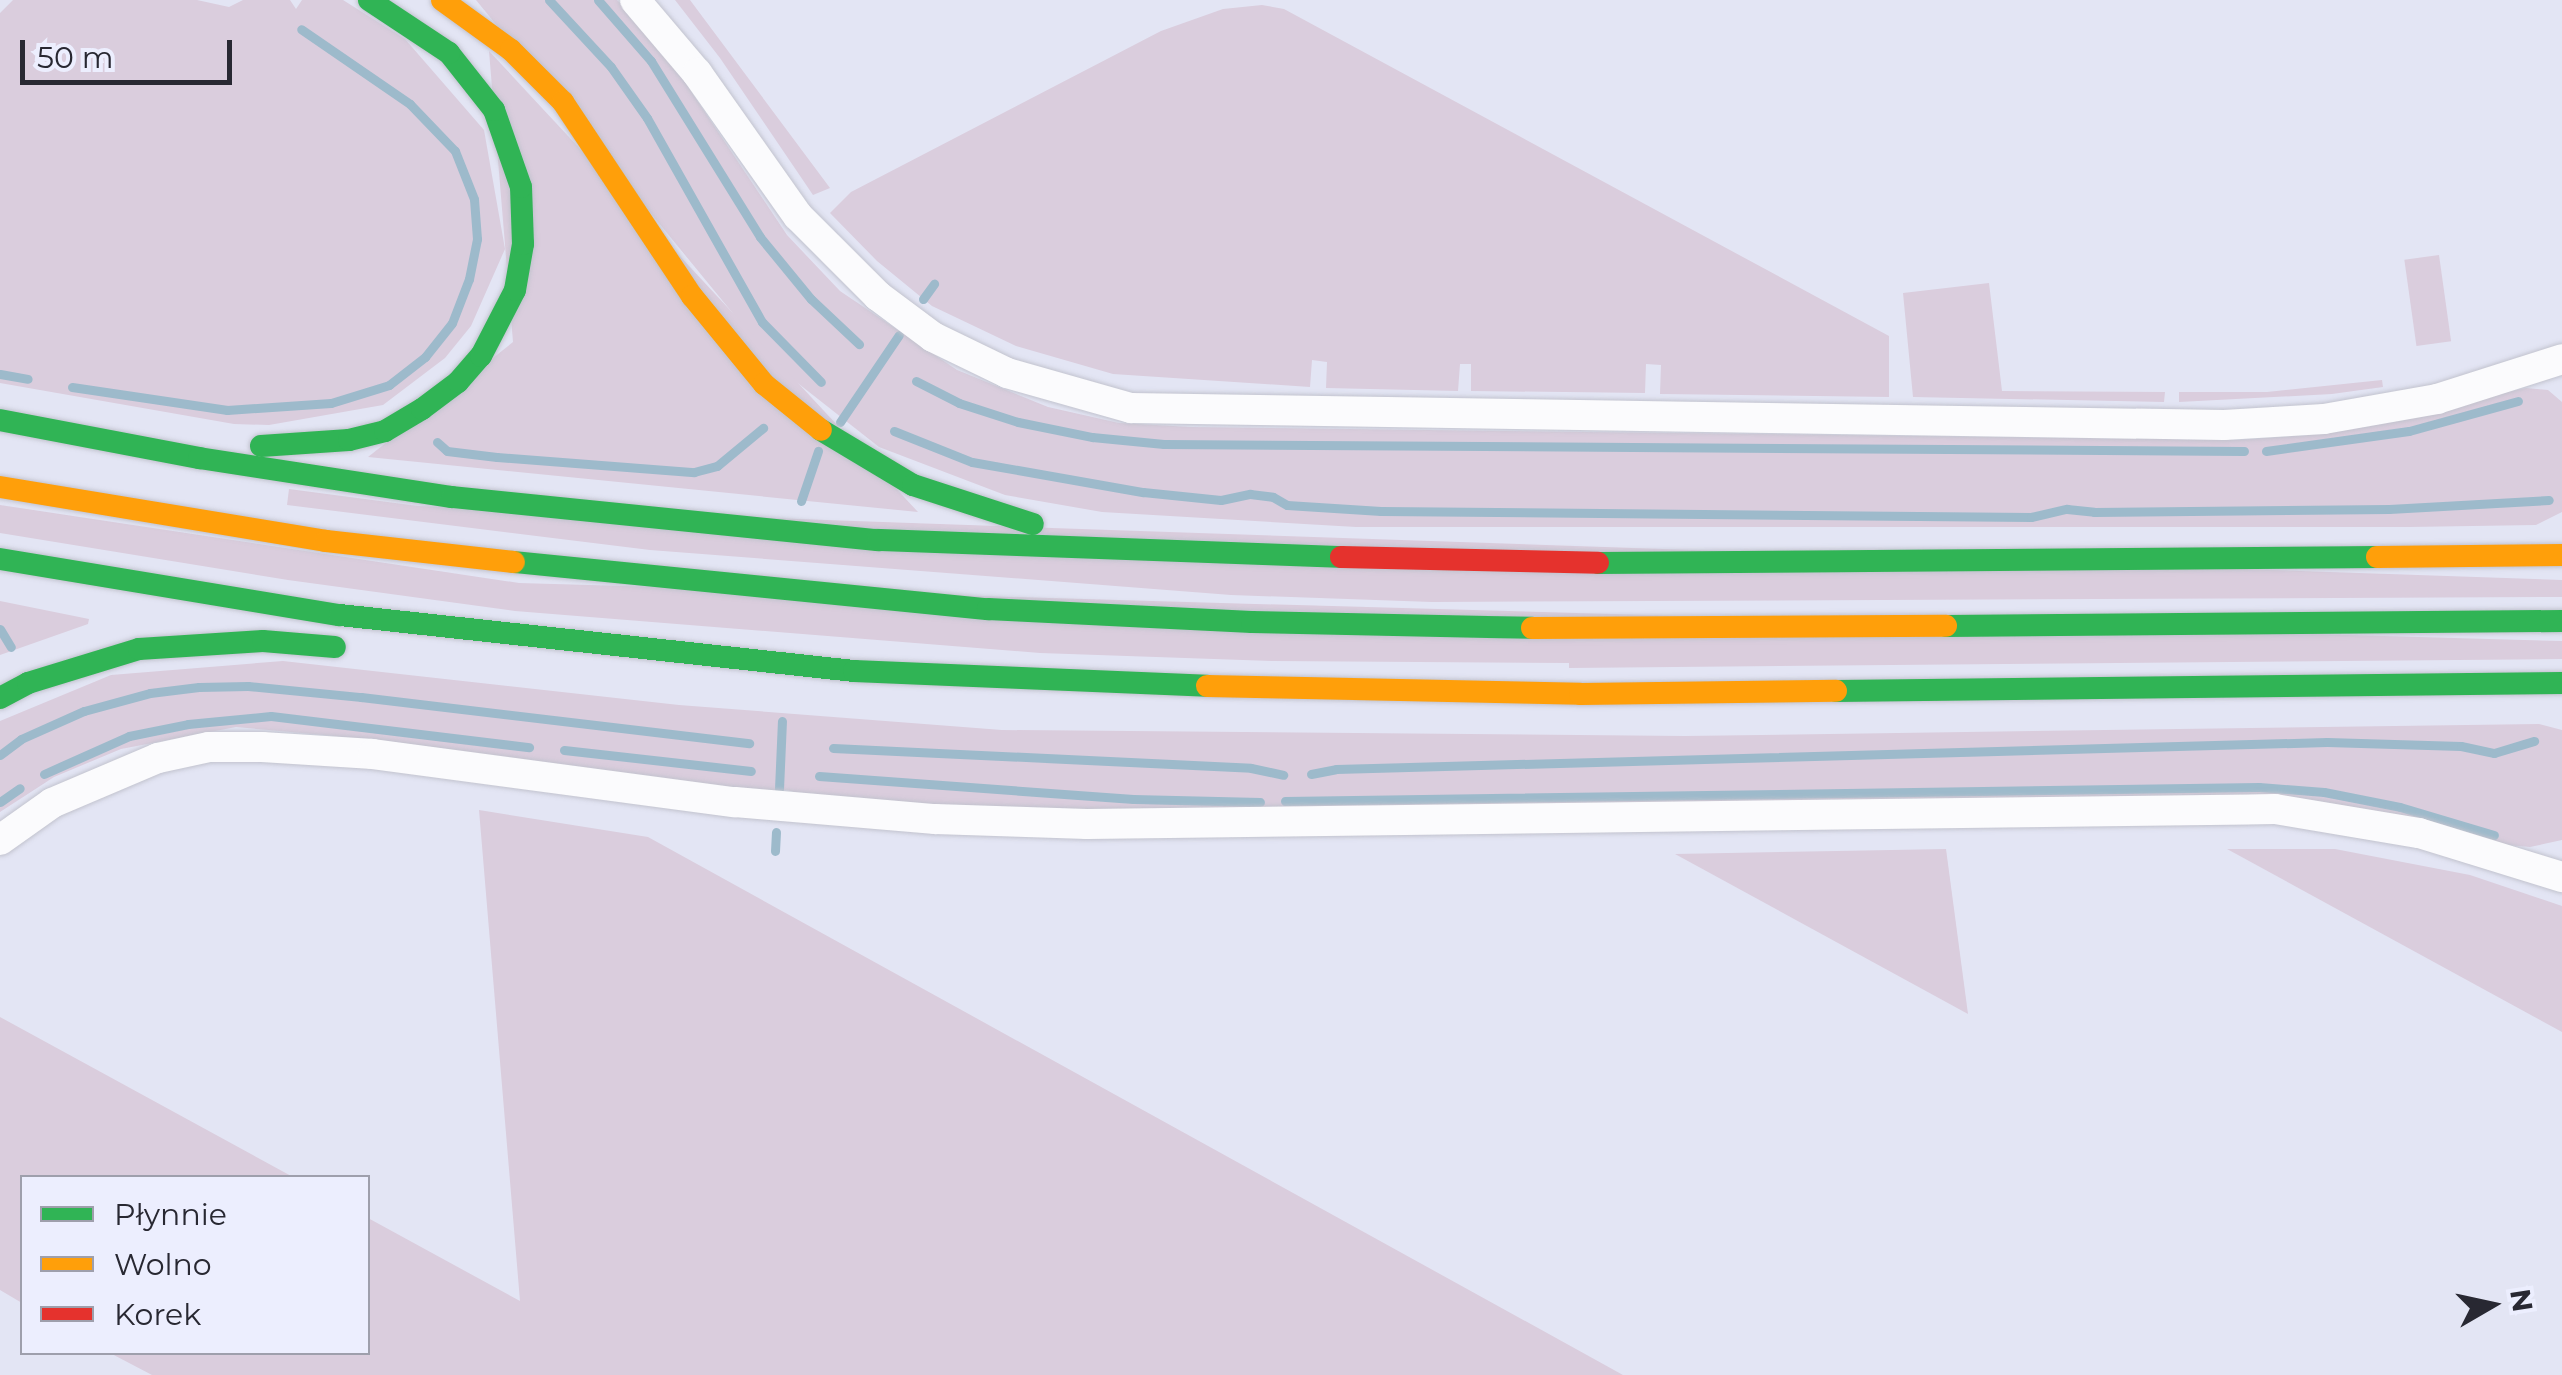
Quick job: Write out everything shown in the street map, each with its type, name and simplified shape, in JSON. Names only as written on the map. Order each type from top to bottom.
[{"type":"highway","points":[[199,458],[252,446],[317,444],[385,431],[458,382],[481,356],[515,290],[523,244],[520,188],[500,124],[474,80],[448,54],[369,0]]},
{"type":"highway","points":[[442,0],[511,50],[563,102],[724,339],[800,414],[836,442],[913,486],[1000,516],[1133,548]]},
{"type":"highway","points":[[0,420],[199,458],[452,497],[878,540],[1514,564],[2562,555]]},
{"type":"highway","points":[[0,487],[326,542],[662,580],[988,609],[1272,623],[1556,629],[2562,621]]},
{"type":"highway","points":[[0,559],[340,616],[854,671],[1273,688],[1580,694],[2562,683]]},
{"type":"highway","points":[[393,644],[482,633]]},
{"type":"highway","points":[[0,698],[28,683],[140,648],[263,641],[357,649]]},
{"type":"street","points":[[635,0],[698,73],[798,216],[888,305],[933,337],[1007,372],[1131,408],[2270,423],[2367,413],[2438,399],[2562,358]]},
{"type":"street","points":[[0,840],[52,804],[158,758],[209,747],[262,747],[373,754],[735,802],[935,819],[1087,824],[2275,809],[2419,834],[2562,877]]},
{"type":"shaded area","points":[[13,0],[197,0],[229,7],[243,0],[290,0],[296,9],[302,0],[343,0],[405,39],[484,130],[505,249],[471,326],[445,358],[383,405],[269,425],[234,424],[0,383],[0,13]]},
{"type":"shaded area","points":[[476,0],[617,0],[656,39],[787,235],[840,291],[957,370],[1048,407],[1119,423],[1191,427],[2237,440],[2308,435],[2526,388],[2548,390],[2562,402],[2562,512],[2536,525],[2409,527],[1356,527],[1102,512],[1005,495],[879,447],[776,366]]},
{"type":"shaded area","points":[[675,0],[690,0],[830,188],[813,195],[720,58]]},
{"type":"shaded area","points":[[1262,5],[1284,9],[1889,336],[1889,397],[1660,394],[1661,365],[1646,364],[1645,393],[1471,391],[1471,364],[1460,364],[1458,391],[1326,388],[1327,362],[1312,360],[1310,387],[1113,374],[1016,346],[932,306],[877,261],[830,213],[851,192],[1161,31],[1223,9]]},
{"type":"shaded area","points":[[489,51],[918,512],[368,457],[513,342]]},
{"type":"shaded area","points":[[2439,255],[2451,341],[2416,346],[2404,260]]},
{"type":"shaded area","points":[[1989,283],[2002,391],[2165,392],[2164,402],[1913,397],[1903,293]]},
{"type":"shaded area","points":[[2382,380],[2383,387],[2332,394],[2179,402],[2179,392],[2267,392]]},
{"type":"shaded area","points":[[289,489],[418,506],[2562,580],[2562,597],[1432,602],[1231,595],[650,550],[287,505]]},
{"type":"shaded area","points":[[0,505],[519,583],[2562,641],[2562,659],[1569,668],[1569,663],[1273,661],[1040,653],[515,611],[288,580],[0,533]]},
{"type":"shaded area","points":[[0,601],[89,619],[88,624],[0,655]]},
{"type":"shaded area","points":[[283,661],[679,705],[1002,730],[1685,736],[2539,724],[2562,730],[2562,840],[2530,847],[2508,845],[2432,821],[2312,800],[2246,795],[1137,812],[946,807],[803,795],[787,790],[754,792],[335,736],[236,727],[121,749],[54,777],[0,812],[0,721],[111,675]]},
{"type":"shaded area","points":[[479,810],[648,837],[1623,1375],[152,1375],[114,1355],[370,1355],[370,1219],[520,1301]]},
{"type":"shaded area","points":[[1946,849],[1968,1014],[1675,854],[1837,851]]},
{"type":"shaded area","points":[[2227,849],[2335,849],[2470,875],[2562,906],[2562,1032]]},
{"type":"shaded area","points":[[0,1017],[289,1175],[20,1175],[20,1302],[0,1290]]},
{"type":"waterway","points":[[549,0],[611,67],[647,118],[762,322],[821,382]]},
{"type":"waterway","points":[[598,0],[651,61],[760,237],[811,299],[859,344]]},
{"type":"waterway","points":[[72,387],[227,410],[331,403],[389,385],[425,357],[452,323],[469,279],[477,239],[474,199],[455,151],[410,104],[301,29]]},
{"type":"waterway","points":[[923,299],[934,284]]},
{"type":"waterway","points":[[840,422],[899,335]]},
{"type":"waterway","points":[[0,374],[28,379]]},
{"type":"waterway","points":[[916,381],[959,403],[1018,422],[1092,437],[1164,444],[2244,451]]},
{"type":"waterway","points":[[2266,451],[2409,431],[2518,401]]},
{"type":"waterway","points":[[437,442],[447,451],[497,457],[694,472],[717,466],[763,428]]},
{"type":"waterway","points":[[894,431],[972,462],[1143,492],[1221,500],[1250,494],[1273,497],[1287,505],[1381,511],[2031,517],[2067,509],[2389,509],[2549,500]]},
{"type":"waterway","points":[[801,501],[818,451]]},
{"type":"waterway","points":[[0,629],[11,647]]},
{"type":"waterway","points":[[0,755],[21,739],[84,711],[150,693],[248,686],[749,743]]},
{"type":"waterway","points":[[44,774],[129,736],[188,724],[271,716],[529,747]]},
{"type":"waterway","points":[[779,789],[782,721]]},
{"type":"waterway","points":[[1311,774],[1336,769],[2327,742],[2461,746],[2494,753],[2534,741]]},
{"type":"waterway","points":[[833,748],[1251,768],[1283,775]]},
{"type":"waterway","points":[[564,750],[751,771]]},
{"type":"waterway","points":[[819,776],[1133,799],[1260,802]]},
{"type":"waterway","points":[[1285,801],[2259,787],[2324,792],[2400,807],[2494,835]]},
{"type":"waterway","points":[[0,802],[20,788]]},
{"type":"waterway","points":[[775,851],[776,832]]},
{"type":"traffic: fast","points":[[261,446],[349,440],[385,431],[422,409],[458,382],[481,356],[515,290],[523,244],[521,187],[494,110],[449,53],[369,0]]},
{"type":"traffic: fast","points":[[0,420],[199,458],[452,497],[878,540],[1341,557]]},
{"type":"traffic: fast","points":[[821,430],[913,485],[1033,524]]},
{"type":"traffic: fast","points":[[1598,563],[2377,557]]},
{"type":"traffic: fast","points":[[0,559],[340,615],[854,671],[1207,686]]},
{"type":"traffic: fast","points":[[514,562],[988,609],[1252,622],[1532,628]]},
{"type":"traffic: fast","points":[[1946,626],[2562,621]]},
{"type":"traffic: fast","points":[[0,698],[28,683],[139,649],[263,641],[335,647]]},
{"type":"traffic: fast","points":[[1836,691],[2562,683]]},
{"type":"traffic: slow","points":[[442,0],[511,50],[563,102],[692,296],[764,384],[821,430]]},
{"type":"traffic: slow","points":[[0,487],[326,541],[514,562]]},
{"type":"traffic: slow","points":[[2377,557],[2562,555]]},
{"type":"traffic: slow","points":[[1532,628],[1946,626]]},
{"type":"traffic: slow","points":[[1207,686],[1580,694],[1836,691]]},
{"type":"traffic: jam","points":[[1341,557],[1598,563]]}]
